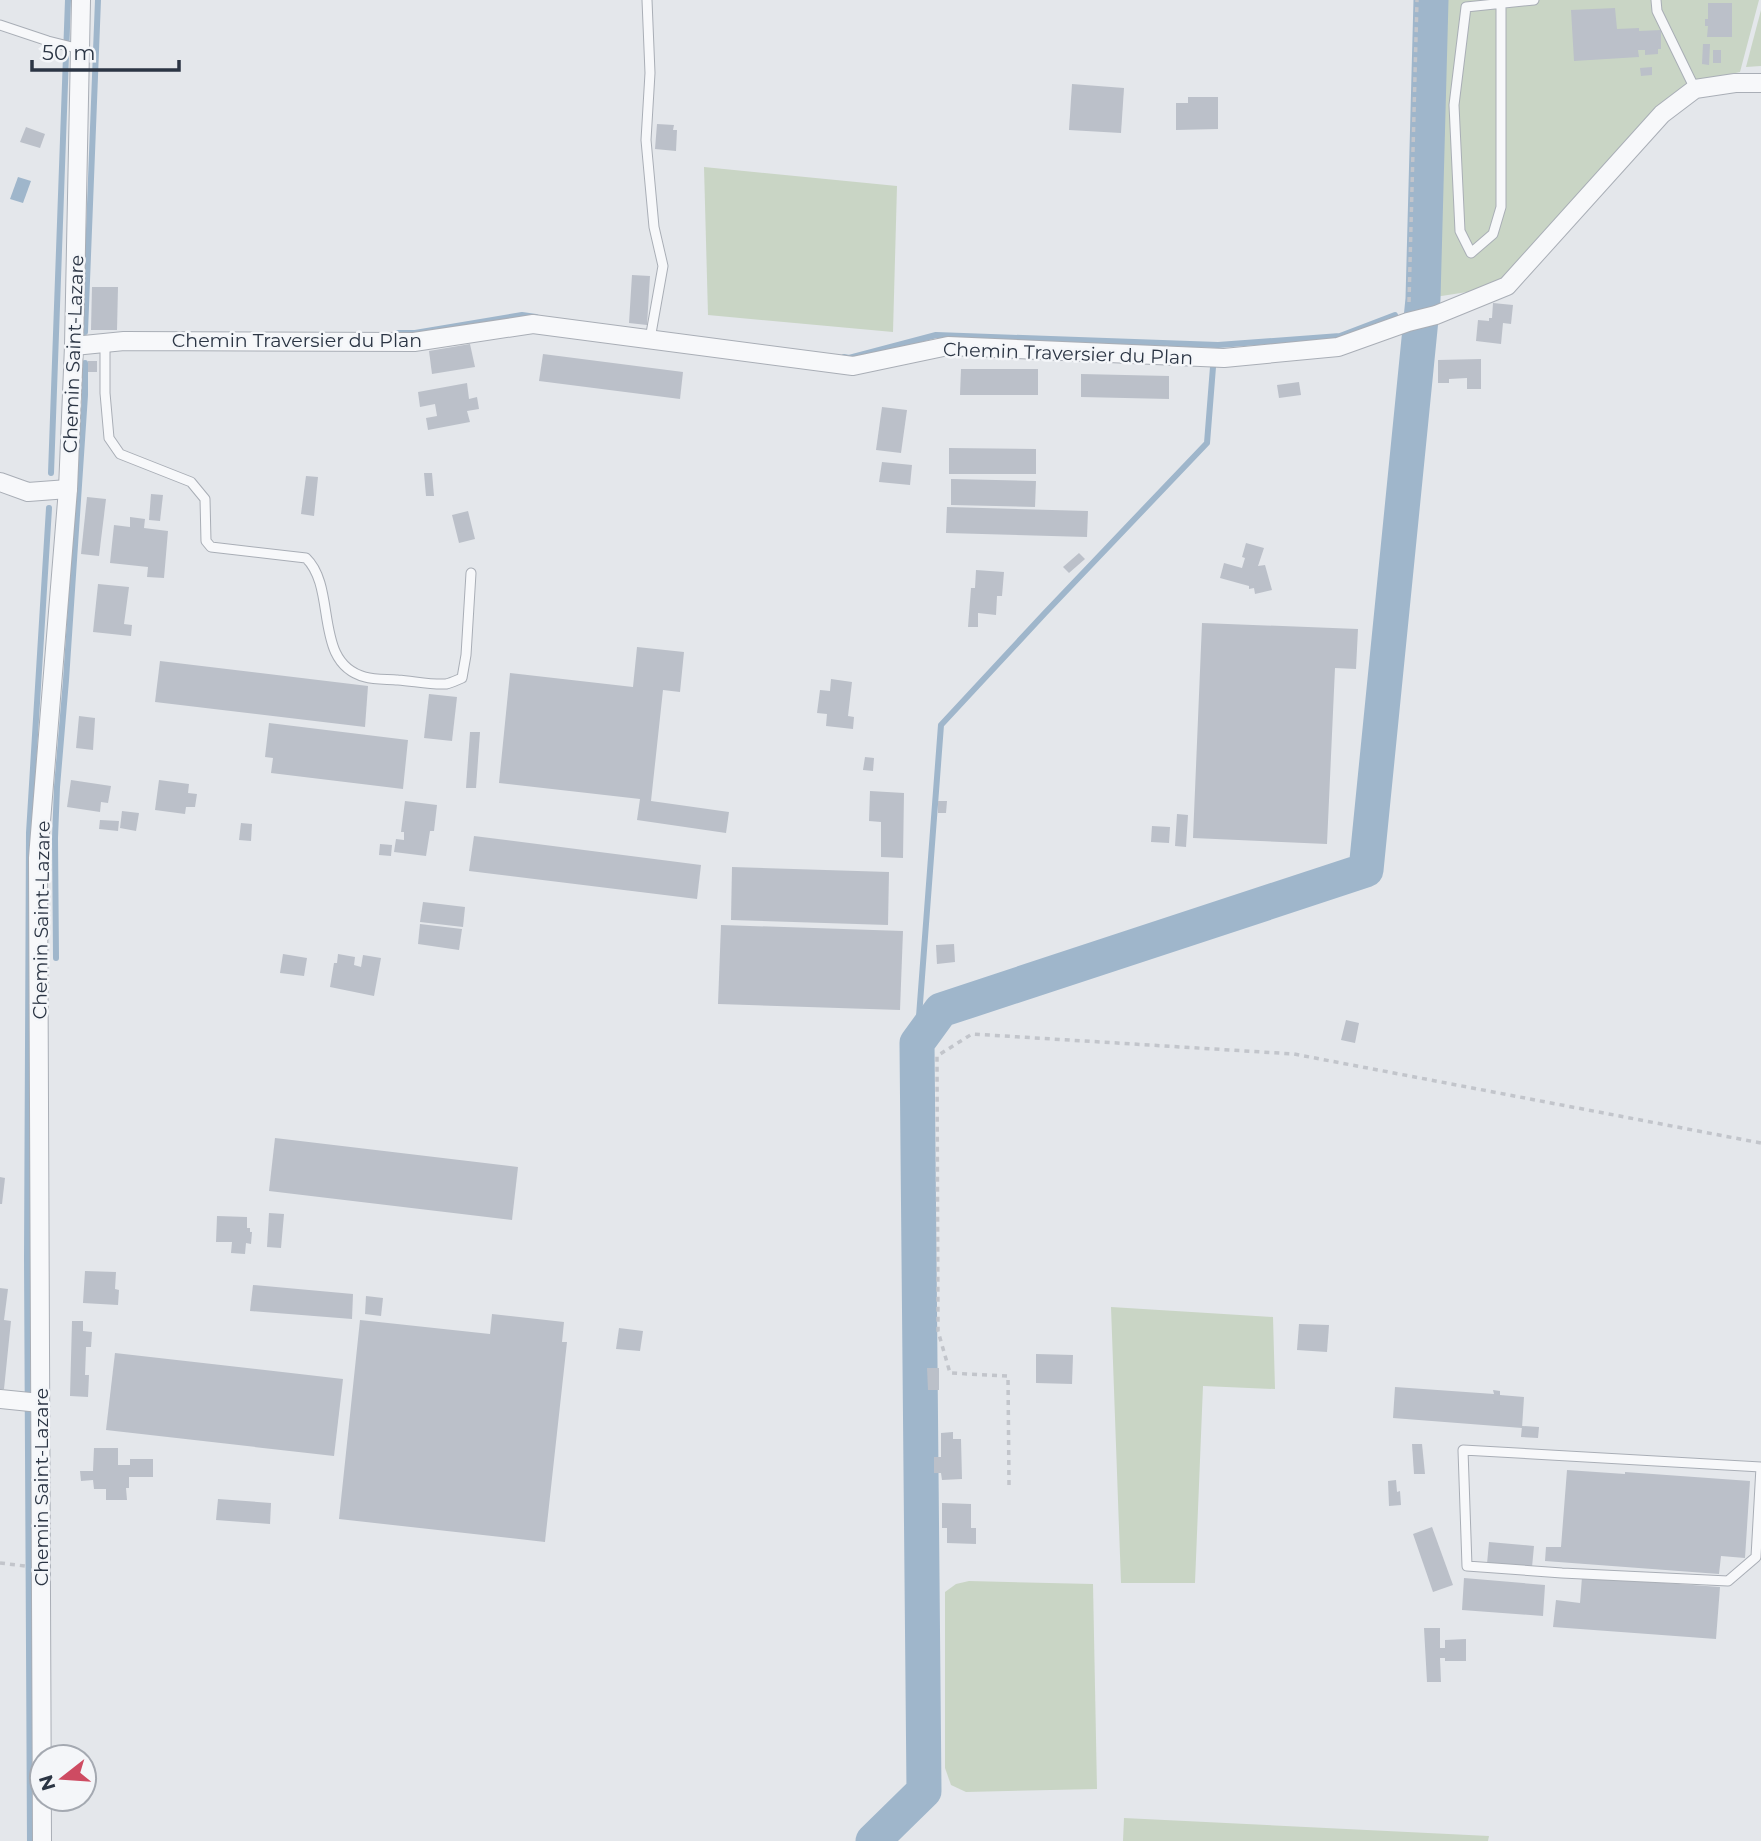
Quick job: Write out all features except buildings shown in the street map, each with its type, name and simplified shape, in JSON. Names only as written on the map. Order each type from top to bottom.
[{"type":"street","name":"Chemin Saint-Lazare","points":[[42,1841],[32,1402],[38,858],[68,489],[74,346],[81,0]]},
{"type":"street","name":"Chemin Traversier du Plan","points":[[74,346],[124,341],[414,342],[533,324],[853,366],[948,346],[1224,358],[1338,347],[1436,314],[1507,286],[1662,114],[1695,89],[1735,83],[1761,83]]},
{"type":"street","points":[[0,482],[28,492],[68,489]]},
{"type":"street","points":[[0,1399],[32,1402]]},
{"type":"lane","points":[[646,0],[650,73],[646,140],[654,227],[663,266],[650,339]]},
{"type":"lane","points":[[1501,1],[1501,206],[1493,233],[1471,253],[1460,231],[1454,105],[1466,7],[1501,1],[1534,0]]},
{"type":"lane","points":[[1656,0],[1657,11],[1695,89]]},
{"type":"lane","points":[[0,25],[78,48]]},
{"type":"lane","points":[[105,343],[105,393],[109,438],[120,454],[191,482],[205,499],[206,541],[212,547],[306,558],[313,564],[321,582],[331,642],[337,655],[350,669],[365,677],[434,683],[448,684],[461,678],[466,654],[471,573]]},
{"type":"lane","points":[[1463,1450],[1761,1467],[1756,1558],[1728,1581],[1466,1566],[1463,1450]]},
{"type":"path","points":[[1408,322],[1417,0]]},
{"type":"path","points":[[1009,1485],[1008,1376],[950,1373],[938,1331],[937,1056],[972,1034],[1294,1054],[1761,1143]]},
{"type":"path","points":[[0,1563],[25,1566]]},
{"type":"green space","points":[[1444,0],[1759,0],[1740,72],[1691,83],[1507,276],[1480,290],[1435,297]]},
{"type":"green space","points":[[1761,10],[1761,66],[1746,67]]},
{"type":"green space","points":[[704,167],[897,186],[893,332],[708,315]]},
{"type":"green space","points":[[1111,1307],[1273,1317],[1275,1389],[1203,1386],[1195,1583],[1121,1583]]},
{"type":"green space","points":[[969,1581],[1093,1584],[1097,1789],[966,1792],[951,1785],[945,1768],[945,1592],[956,1584]]},
{"type":"green space","points":[[1124,1818],[1489,1836],[1488,1841],[1123,1841]]},
{"type":"water","points":[[18,177],[31,181],[23,203],[10,199]]},
{"type":"waterway","points":[[51,473],[68,0]]},
{"type":"waterway","points":[[85,332],[98,0]]},
{"type":"waterway","points":[[873,1841],[924,1791],[917,1043],[941,1010],[1366,870],[1423,299],[1431,0]]},
{"type":"waterway","points":[[398,333],[415,333],[522,315],[536,317]]},
{"type":"waterway","points":[[844,357],[849,358],[936,335],[1218,345],[1340,336],[1395,315]]},
{"type":"waterway","points":[[56,958],[57,787],[85,395],[85,363]]},
{"type":"waterway","points":[[917,1043],[941,725],[1207,443],[1213,367]]},
{"type":"waterway","points":[[30,1841],[27,1258],[29,833],[49,508]]}]
